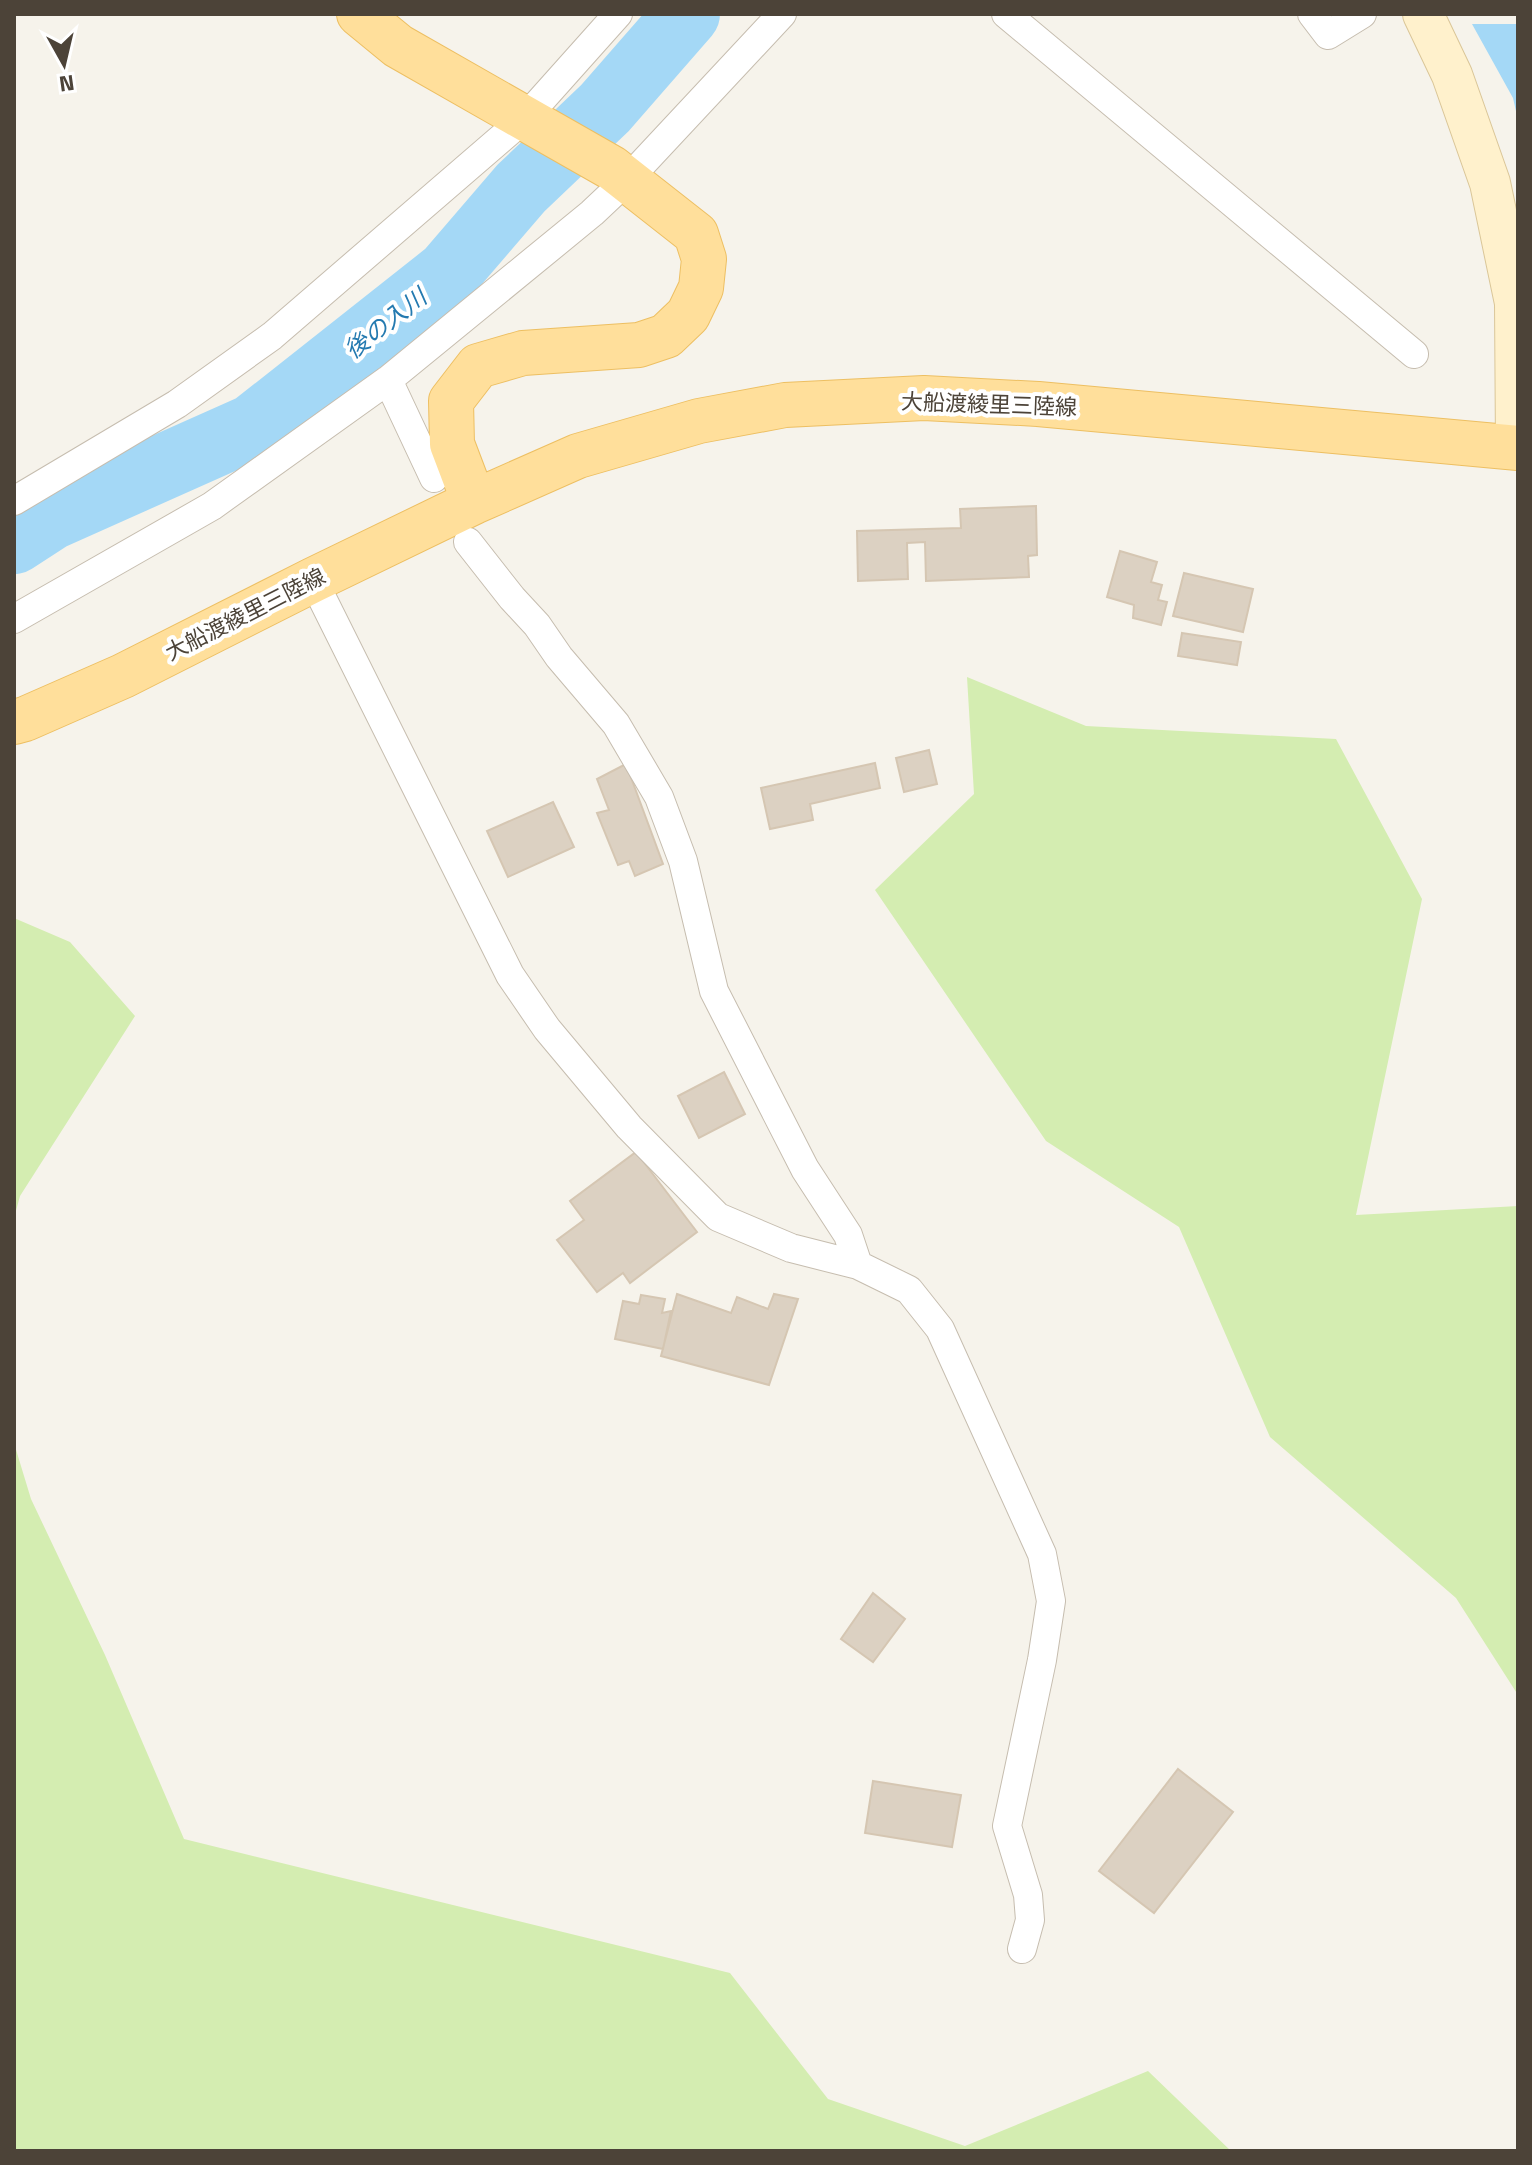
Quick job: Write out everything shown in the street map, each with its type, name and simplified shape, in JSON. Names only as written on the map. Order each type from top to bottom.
[{"type":"main road","points":[[359,14],[398,46],[620,174],[696,234],[704,259],[701,288],[688,315],[666,336],[639,345],[523,353],[478,366],[451,401],[452,444],[471,522]]},
{"type":"main road","name":"大船渡綾里三陸線","points":[[14,722],[123,676],[313,580],[471,522],[578,456],[699,421],[785,405],[924,398],[1038,404],[1517,448]]},
{"type":"street","points":[[14,501],[177,404],[272,336],[531,121],[618,14]]},
{"type":"street","points":[[14,619],[212,506],[388,380],[592,213],[620,174],[782,14]]},
{"type":"street","points":[[1006,14],[1414,354]]},
{"type":"street","points":[[1312,14],[1328,35],[1362,14]]},
{"type":"street","points":[[1423,14],[1452,75],[1490,183],[1515,303],[1517,448]]},
{"type":"street","points":[[388,380],[434,478]]},
{"type":"street","points":[[471,522],[512,598],[616,724],[659,797],[683,861],[714,991],[805,1169],[848,1235],[858,1265]]},
{"type":"street","points":[[313,580],[510,975],[547,1029],[629,1127],[718,1217],[791,1248],[858,1265],[909,1290],[940,1329],[1042,1554],[1051,1601],[1042,1660],[1007,1826],[1028,1895],[1030,1920],[1022,1949]]},
{"type":"green space","points":[[967,677],[1086,726],[1336,739],[1422,899],[1356,1215],[1518,1206],[1518,1695],[1456,1598],[1270,1437],[1179,1227],[1046,1141],[875,890],[974,794]]},
{"type":"green space","points":[[14,918],[70,942],[135,1016],[20,1196],[14,1218]]},
{"type":"green space","points":[[14,1443],[31,1499],[105,1655],[184,1839],[730,1973],[828,2099],[965,2146],[1148,2071],[1231,2151],[14,2151]]},
{"type":"water","points":[[1472,24],[1518,24],[1518,120],[1513,98]]},
{"type":"building","points":[[1036,506],[1037,555],[1028,556],[1029,577],[926,581],[925,542],[907,543],[908,579],[858,581],[857,531],[961,528],[960,509]]},
{"type":"building","points":[[1120,551],[1157,562],[1151,582],[1162,585],[1158,600],[1167,602],[1161,625],[1133,618],[1134,605],[1107,597]]},
{"type":"building","points":[[1184,573],[1253,589],[1243,632],[1173,616]]},
{"type":"building","points":[[1182,633],[1241,642],[1237,665],[1178,656]]},
{"type":"building","points":[[929,750],[937,784],[904,792],[896,758]]},
{"type":"building","points":[[875,763],[880,788],[810,804],[813,820],[770,829],[761,788]]},
{"type":"building","points":[[626,764],[663,864],[635,876],[629,861],[618,865],[597,813],[609,810],[597,779]]},
{"type":"building","points":[[553,802],[574,847],[508,877],[487,831]]},
{"type":"building","points":[[724,1072],[745,1114],[699,1138],[678,1096]]},
{"type":"building","points":[[636,1152],[697,1232],[630,1283],[623,1273],[597,1292],[557,1240],[584,1220],[570,1201]]},
{"type":"building","points":[[677,1294],[731,1313],[737,1297],[768,1309],[774,1294],[798,1299],[769,1385],[661,1356]]},
{"type":"building","points":[[641,1295],[665,1299],[662,1313],[671,1311],[663,1349],[615,1339],[623,1301],[639,1304]]},
{"type":"building","points":[[873,1593],[905,1619],[873,1662],[841,1639]]},
{"type":"building","points":[[1178,1769],[1233,1812],[1154,1913],[1099,1871]]},
{"type":"building","points":[[873,1781],[961,1795],[952,1847],[865,1833]]},
{"type":"waterway","name":"後の入川","points":[[14,541],[51,517],[253,427],[448,273],[521,188],[605,108],[687,14]]}]
